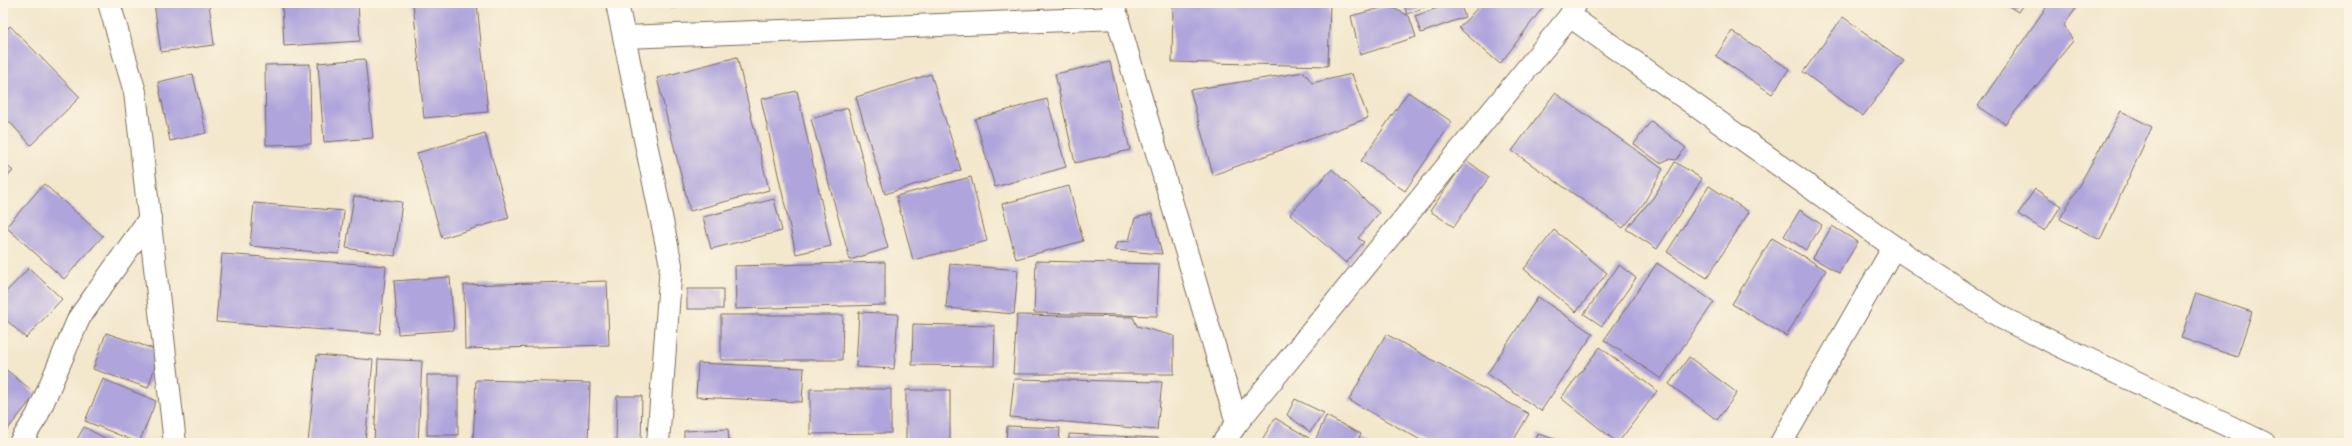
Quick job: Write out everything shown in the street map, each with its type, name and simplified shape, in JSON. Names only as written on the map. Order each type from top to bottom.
[{"type":"street","points":[[109,3],[135,92],[176,443]]},
{"type":"street","points":[[617,3],[671,265],[658,443]]},
{"type":"street","points":[[625,37],[1115,10],[1237,423]]},
{"type":"street","points":[[1223,443],[1237,423],[1573,10],[1894,246],[2004,319],[2264,443]]},
{"type":"street","points":[[20,443],[37,416],[79,318],[150,218]]},
{"type":"street","points":[[1781,443],[1894,246]]},
{"type":"building","points":[[154,3],[209,3],[214,45],[161,52]]},
{"type":"building","points":[[282,3],[358,3],[360,41],[284,46]]},
{"type":"building","points":[[413,3],[477,3],[488,112],[424,118]]},
{"type":"building","points":[[670,3],[694,3],[694,4],[671,8]]},
{"type":"building","points":[[1173,3],[1330,4],[1328,66],[1172,62]]},
{"type":"building","points":[[1403,3],[1436,3],[1407,14]]},
{"type":"building","points":[[1452,3],[1460,3],[1465,17],[1421,33],[1415,16]]},
{"type":"building","points":[[1482,3],[1546,3],[1500,64],[1459,28]]},
{"type":"building","points":[[2004,3],[2024,3],[2018,12]]},
{"type":"building","points":[[2049,3],[2080,3],[2064,25],[2073,41],[2005,124],[1978,106]]},
{"type":"building","points":[[1389,6],[1409,16],[1416,37],[1360,55],[1351,16]]},
{"type":"building","points":[[1843,17],[1904,61],[1863,116],[1803,72]]},
{"type":"building","points":[[10,26],[80,97],[31,145],[3,115],[3,34]]},
{"type":"building","points":[[1732,31],[1789,69],[1772,94],[1716,56]]},
{"type":"building","points":[[737,57],[769,190],[690,211],[657,78]]},
{"type":"building","points":[[365,59],[373,138],[324,142],[318,63]]},
{"type":"building","points":[[1110,62],[1130,150],[1075,163],[1055,74]]},
{"type":"building","points":[[310,64],[311,144],[266,145],[265,65]]},
{"type":"building","points":[[1304,72],[1312,83],[1352,74],[1368,118],[1213,175],[1190,90]]},
{"type":"building","points":[[193,74],[206,133],[170,141],[158,82]]},
{"type":"building","points":[[931,74],[961,170],[885,194],[856,97]]},
{"type":"building","points":[[797,91],[831,246],[796,254],[761,99]]},
{"type":"building","points":[[1408,92],[1452,122],[1405,191],[1361,161]]},
{"type":"building","points":[[1555,93],[1663,169],[1644,203],[1623,228],[1512,151]]},
{"type":"building","points":[[1047,99],[1066,167],[995,187],[975,119]]},
{"type":"building","points":[[848,108],[888,248],[850,260],[811,119]]},
{"type":"building","points":[[2121,111],[2152,127],[2100,240],[2060,219]]},
{"type":"building","points":[[1651,121],[1686,148],[1676,160],[1669,159],[1660,163],[1634,144]]},
{"type":"building","points":[[485,133],[509,218],[442,238],[417,153]]},
{"type":"building","points":[[1466,160],[1489,177],[1454,227],[1430,211]]},
{"type":"building","points":[[3,162],[13,171],[3,181]]},
{"type":"building","points":[[1675,162],[1702,179],[1657,249],[1626,229],[1653,198]]},
{"type":"building","points":[[1332,169],[1379,213],[1358,238],[1364,242],[1346,263],[1290,214]]},
{"type":"building","points":[[971,177],[987,241],[913,260],[896,196]]},
{"type":"building","points":[[44,184],[103,236],[64,279],[6,227]]},
{"type":"building","points":[[1069,186],[1083,241],[1016,259],[1002,204]]},
{"type":"building","points":[[1709,186],[1749,212],[1707,278],[1667,252]]},
{"type":"building","points":[[2035,189],[2061,206],[2045,231],[2018,214]]},
{"type":"building","points":[[354,196],[402,202],[395,256],[346,248]]},
{"type":"building","points":[[774,199],[782,231],[711,249],[703,217]]},
{"type":"building","points":[[254,203],[344,211],[339,254],[250,246]]},
{"type":"building","points":[[1800,210],[1822,225],[1806,250],[1784,236]]},
{"type":"building","points":[[1152,214],[1162,254],[1114,250],[1117,242],[1129,241],[1135,218]]},
{"type":"building","points":[[1832,226],[1858,242],[1839,273],[1813,258]]},
{"type":"building","points":[[1554,230],[1607,273],[1576,312],[1524,269]]},
{"type":"building","points":[[1772,238],[1826,270],[1786,336],[1732,304]]},
{"type":"building","points":[[222,254],[386,266],[380,334],[216,322]]},
{"type":"building","points":[[1036,261],[1159,264],[1157,316],[1034,313]]},
{"type":"building","points":[[885,262],[885,305],[736,309],[735,266]]},
{"type":"building","points":[[1657,263],[1714,302],[1661,379],[1604,340]]},
{"type":"building","points":[[950,264],[1018,270],[1014,314],[946,308]]},
{"type":"building","points":[[1619,265],[1636,278],[1602,326],[1584,314]]},
{"type":"building","points":[[29,268],[62,299],[26,338],[3,317],[3,295]]},
{"type":"building","points":[[450,277],[454,330],[398,334],[394,281]]},
{"type":"building","points":[[607,281],[609,345],[465,349],[464,285]]},
{"type":"building","points":[[687,289],[723,289],[723,309],[687,309]]},
{"type":"building","points":[[2196,293],[2252,312],[2237,357],[2181,338]]},
{"type":"building","points":[[1538,297],[1593,334],[1541,411],[1487,374]]},
{"type":"building","points":[[859,312],[898,314],[894,369],[856,367]]},
{"type":"building","points":[[721,315],[843,315],[842,360],[721,360]]},
{"type":"building","points":[[1017,315],[1133,317],[1137,326],[1174,336],[1174,374],[1013,374]]},
{"type":"building","points":[[913,324],[995,326],[994,366],[912,365]]},
{"type":"building","points":[[106,333],[160,351],[148,388],[93,369]]},
{"type":"building","points":[[1386,334],[1529,414],[1512,443],[1426,443],[1349,400]]},
{"type":"building","points":[[1600,347],[1657,391],[1618,443],[1561,398]]},
{"type":"building","points":[[317,355],[373,360],[365,443],[308,443]]},
{"type":"building","points":[[1689,357],[1737,393],[1717,420],[1669,384]]},
{"type":"building","points":[[378,359],[422,361],[418,443],[374,443]]},
{"type":"building","points":[[698,363],[804,368],[802,402],[696,397]]},
{"type":"building","points":[[3,367],[36,394],[3,435]]},
{"type":"building","points":[[427,375],[458,375],[458,435],[427,435]]},
{"type":"building","points":[[103,379],[156,401],[139,443],[85,421]]},
{"type":"building","points":[[1014,379],[1162,382],[1157,430],[1010,417]]},
{"type":"building","points":[[476,380],[590,383],[588,443],[473,443]]},
{"type":"building","points":[[810,389],[891,389],[891,433],[810,434]]},
{"type":"building","points":[[906,390],[950,390],[950,443],[906,443]]},
{"type":"building","points":[[617,396],[642,396],[641,443],[616,443]]},
{"type":"building","points":[[1295,399],[1324,413],[1310,432],[1287,415]]},
{"type":"building","points":[[1326,416],[1361,434],[1356,443],[1314,443]]},
{"type":"building","points":[[1275,418],[1309,438],[1306,443],[1260,443]]},
{"type":"building","points":[[1007,426],[1060,428],[1059,443],[1006,443]]},
{"type":"building","points":[[84,427],[114,443],[75,443]]},
{"type":"building","points":[[728,429],[729,443],[684,443],[684,431]]},
{"type":"building","points":[[1069,434],[1158,438],[1157,443],[1069,443]]},
{"type":"building","points":[[1538,434],[1568,443],[1535,443]]},
{"type":"building","points":[[1359,439],[1370,443],[1358,443]]}]
